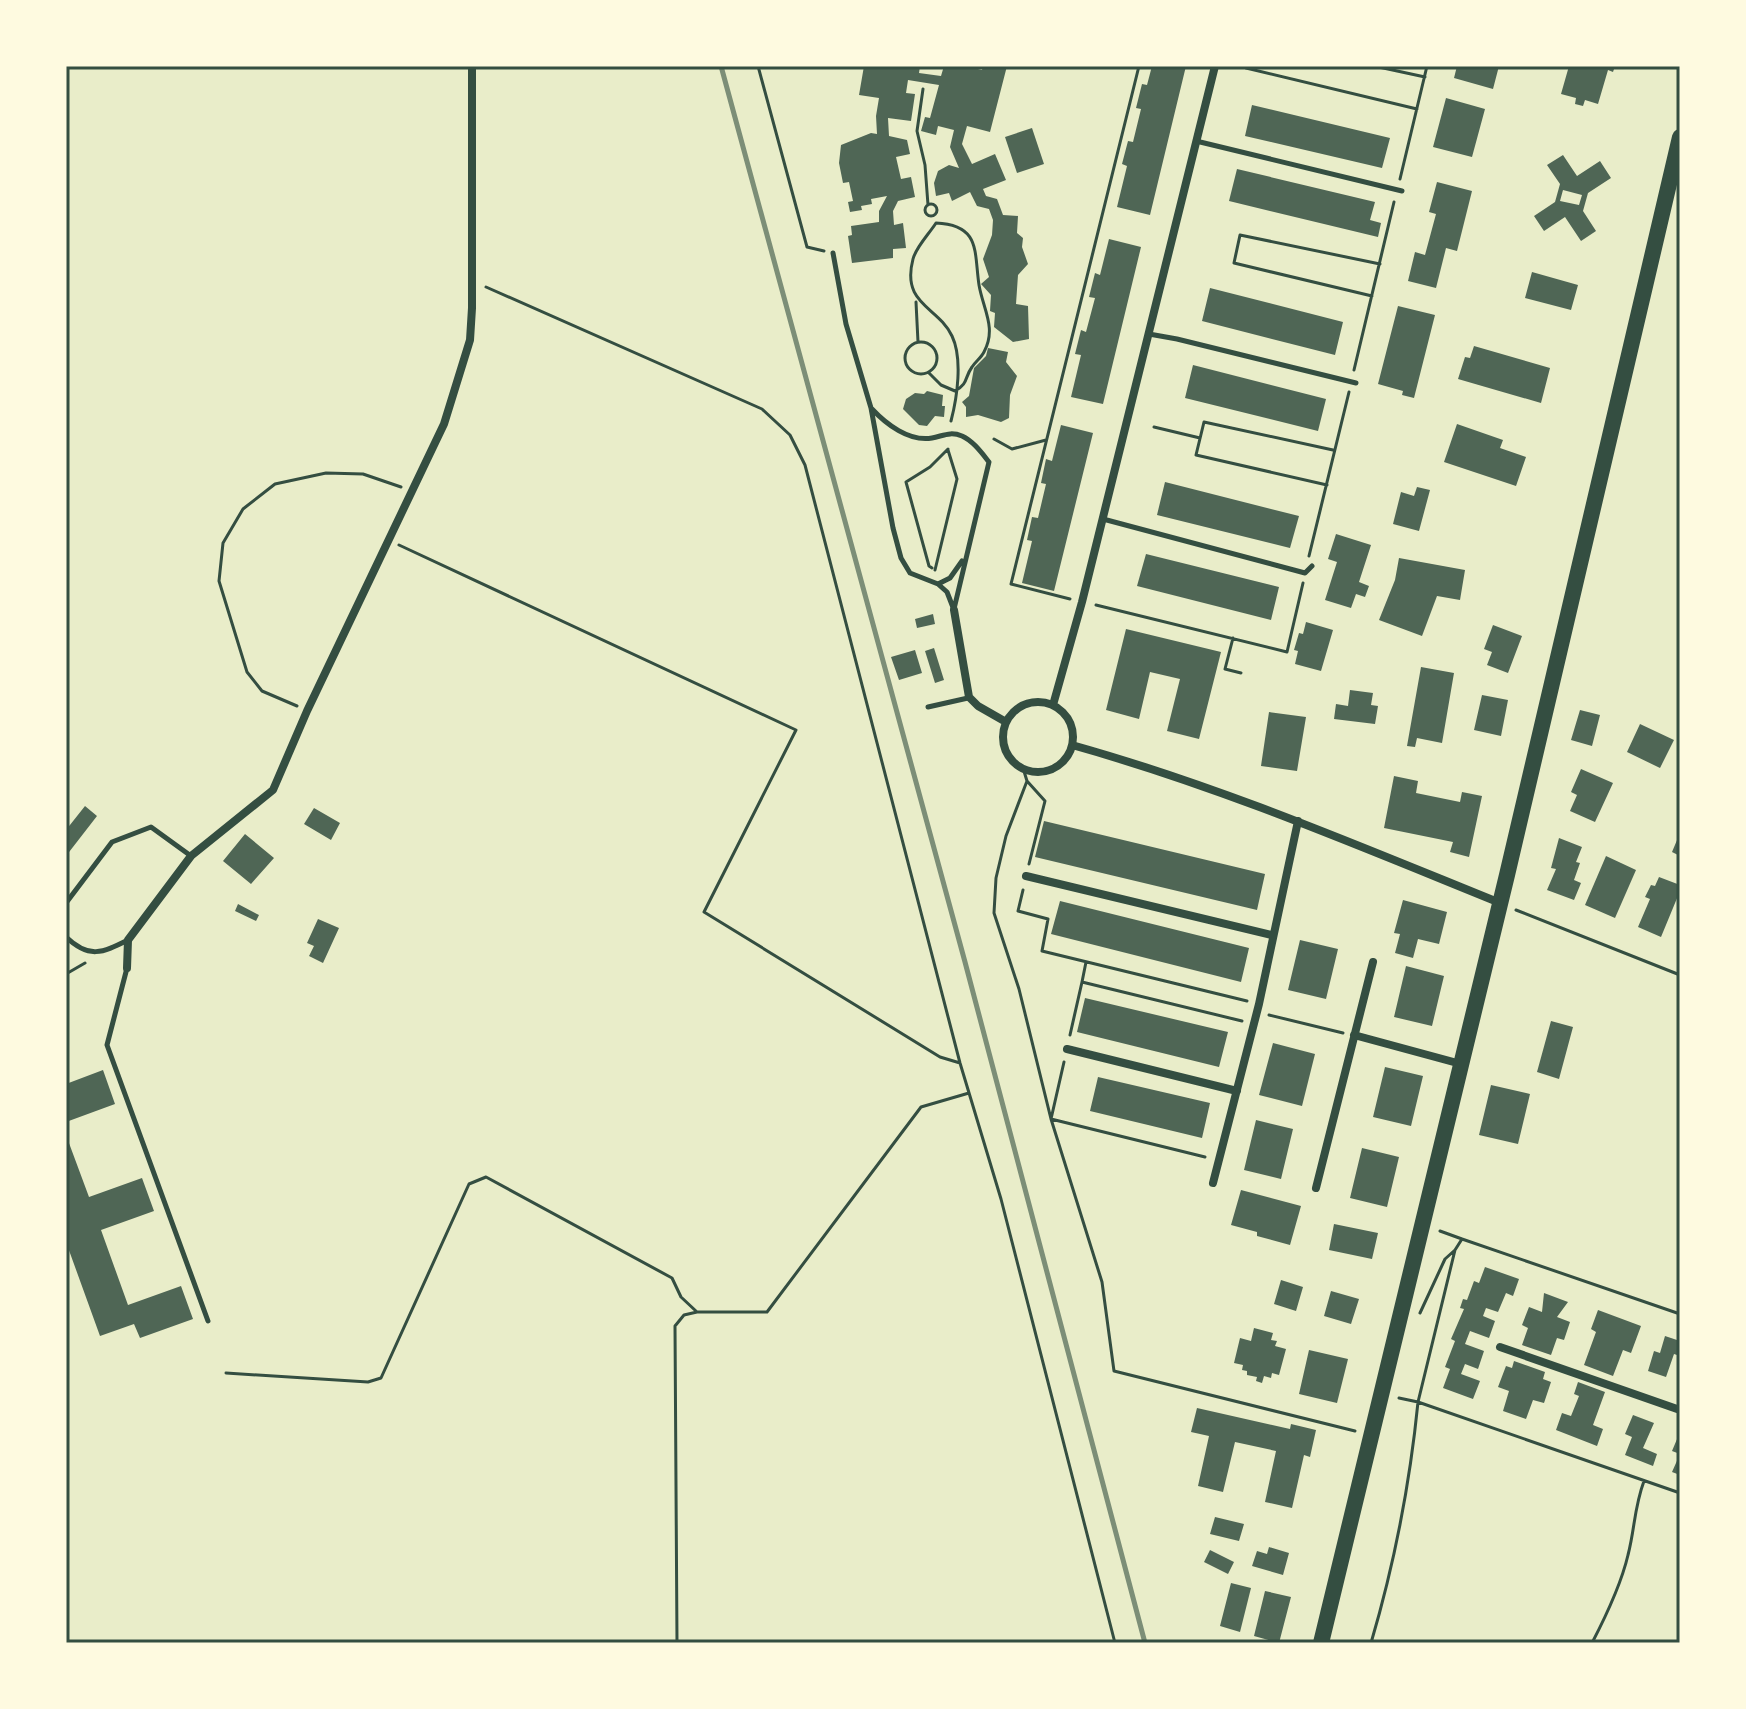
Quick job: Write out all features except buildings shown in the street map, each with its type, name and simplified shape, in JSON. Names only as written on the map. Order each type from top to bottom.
[{"type":"main road","points":[[1321,1643],[1461,1064],[1508,906],[1680,137]]},
{"type":"street","points":[[127,968],[128,940],[191,856],[273,790],[307,711],[444,424],[470,340],[472,66]]},
{"type":"street","points":[[1053,705],[1103,519],[1215,66]]},
{"type":"street","points":[[954,610],[969,697],[978,706],[1006,722]]},
{"type":"street","points":[[1032,702],[1053,705],[1061,710],[1072,726],[1072,745],[1062,763],[1053,768],[1033,771],[1023,768],[1014,762],[1003,743],[1006,722],[1021,706],[1032,702]]},
{"type":"street","points":[[1072,745],[1298,821],[1508,906]]},
{"type":"street","points":[[1213,1183],[1258,1008],[1298,821]]},
{"type":"street","points":[[1026,876],[1272,935]]},
{"type":"street","points":[[1316,1188],[1373,962]]},
{"type":"street","points":[[1354,1035],[1461,1064]]},
{"type":"street","points":[[1067,1049],[1237,1091]]},
{"type":"street","points":[[1500,1347],[1680,1410]]},
{"type":"lane","points":[[1196,141],[1400,190]]},
{"type":"lane","points":[[833,253],[846,324],[871,408],[901,558],[910,573],[938,584],[947,592],[954,610]]},
{"type":"lane","points":[[1149,334],[1354,382]]},
{"type":"lane","points":[[871,408],[892,428],[917,438],[936,438],[951,433],[960,435],[975,445],[989,462],[954,610]]},
{"type":"lane","points":[[1103,519],[1305,573],[1312,566]]},
{"type":"lane","points":[[938,584],[950,578],[965,557]]},
{"type":"lane","points":[[928,707],[969,697]]},
{"type":"lane","points":[[66,903],[112,842],[151,827],[191,856]]},
{"type":"lane","points":[[66,937],[77,947],[102,953],[128,940]]},
{"type":"lane","points":[[127,968],[107,1045],[208,1321]]},
{"type":"path","points":[[758,66],[807,247],[833,253]]},
{"type":"path","points":[[1070,599],[1011,584],[1139,66]]},
{"type":"path","points":[[1374,66],[1425,77]]},
{"type":"path","points":[[1096,605],[1287,652],[1400,190],[1427,66]]},
{"type":"path","points":[[1246,68],[1417,109]]},
{"type":"path","points":[[923,89],[917,131],[925,165],[928,205],[925,213],[932,216],[936,223]]},
{"type":"path","points":[[928,205],[937,208],[932,216]]},
{"type":"path","points":[[918,342],[916,300],[911,277],[913,257],[936,223]]},
{"type":"path","points":[[936,223],[963,230],[973,241],[991,337],[983,354],[971,368],[965,385],[955,391]]},
{"type":"path","points":[[1372,296],[1234,263],[1240,235],[1380,264]]},
{"type":"path","points":[[490,290],[762,409],[790,435],[805,465],[960,1063],[1001,1199],[1115,1643]]},
{"type":"path","points":[[916,300],[952,335],[958,358],[953,412],[947,428]]},
{"type":"path","points":[[918,342],[928,343],[938,355],[936,365],[929,373],[918,374],[906,364],[909,348],[918,342]]},
{"type":"path","points":[[929,373],[941,385],[955,391]]},
{"type":"path","points":[[1327,485],[1196,455],[1204,422],[1335,450]]},
{"type":"path","points":[[1154,427],[1200,438]]},
{"type":"path","points":[[994,439],[1012,449],[1047,440]]},
{"type":"path","points":[[946,441],[957,479],[956,492],[934,572],[929,566],[906,482],[930,467],[948,449]]},
{"type":"path","points":[[307,711],[262,691],[247,672],[219,581],[223,543],[243,509],[275,484],[326,473],[363,474],[411,491]]},
{"type":"path","points":[[388,540],[796,730],[704,912],[940,1057],[960,1063]]},
{"type":"path","points":[[1233,638],[1225,669],[1241,673]]},
{"type":"path","points":[[1023,768],[1027,781],[1045,801],[1018,911],[1048,919],[1042,951],[1354,1035]]},
{"type":"path","points":[[1027,781],[1003,850],[996,878],[994,913],[1019,989],[1051,1119],[1102,1282],[1114,1371],[1355,1431]]},
{"type":"path","points":[[1508,906],[1680,975]]},
{"type":"path","points":[[1082,982],[1086,962]]},
{"type":"path","points":[[677,1643],[675,1326],[684,1315],[697,1312],[767,1312],[921,1107],[969,1093]]},
{"type":"path","points":[[226,1373],[368,1382],[381,1378],[469,1184],[486,1177],[672,1278],[681,1297],[697,1312]]},
{"type":"path","points":[[1438,1230],[1462,1239]]},
{"type":"path","points":[[1416,1321],[1445,1259],[1455,1250]]},
{"type":"path","points":[[1371,1643],[1397,1537],[1414,1439],[1418,1402],[1399,1398]]},
{"type":"path","points":[[1592,1643],[1605,1619],[1628,1555],[1635,1505],[1644,1481]]},
{"type":"railway","points":[[721,66],[965,962],[1145,1643]]}]
